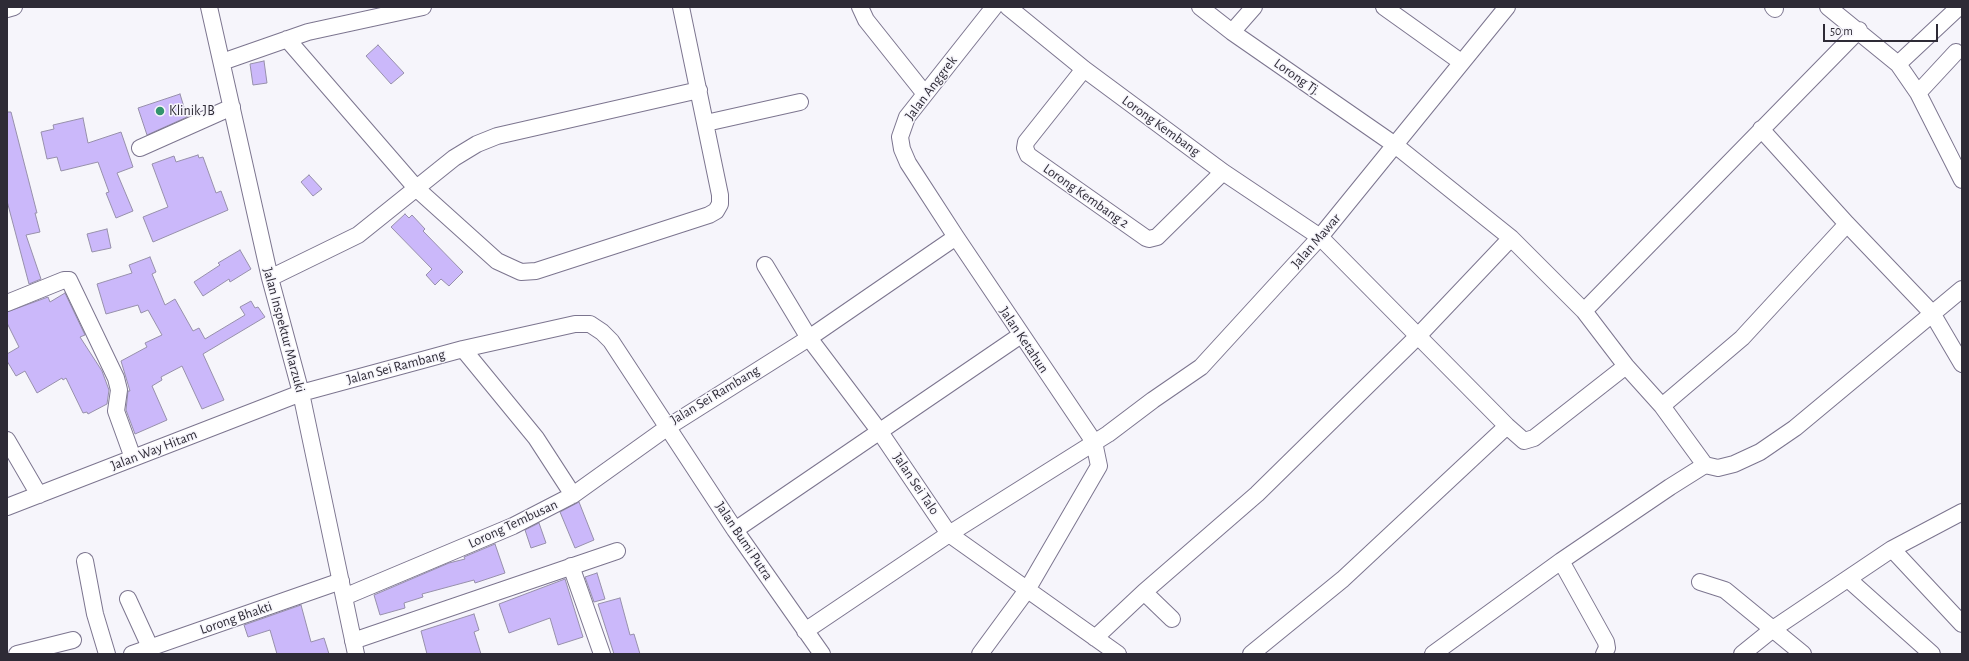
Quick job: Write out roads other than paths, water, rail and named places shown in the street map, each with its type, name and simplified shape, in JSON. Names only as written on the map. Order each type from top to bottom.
[{"type":"street","points":[[7,8],[14,7]]},
{"type":"street","name":"Jalan Inspektur Marzuki","points":[[209,7],[270,278],[301,393],[355,648]]},
{"type":"street","points":[[222,62],[308,32],[374,12],[423,7]]},
{"type":"street","points":[[287,39],[417,189],[497,261],[521,272],[536,271],[709,215],[716,211],[720,204],[720,195],[706,122],[681,7]]},
{"type":"street","points":[[860,7],[866,20],[925,94]]},
{"type":"street","name":"Jalan Anggrek","points":[[956,237],[908,163],[902,149],[900,137],[907,117],[994,7]]},
{"type":"street","name":"Lorong Kembang","points":[[1008,7],[1084,70],[1223,172],[1320,237],[1507,426],[1524,441],[1531,440],[1626,366]]},
{"type":"street","name":"Lorong Tj.","points":[[1200,7],[1232,32],[1395,145],[1511,238],[1584,311],[1626,366],[1662,406],[1706,465]]},
{"type":"street","points":[[1232,32],[1254,7]]},
{"type":"street","points":[[1384,7],[1461,62]]},
{"type":"street","name":"Jalan Mawar","points":[[805,631],[949,534],[1108,434],[1201,367],[1320,237],[1507,7]]},
{"type":"street","points":[[1828,7],[1898,64],[1918,92],[1962,180]]},
{"type":"street","points":[[1898,64],[1959,7]]},
{"type":"street","points":[[1584,311],[1858,30]]},
{"type":"street","points":[[1918,92],[1956,52]]},
{"type":"street","name":"Lorong Kembang 2","points":[[1084,70],[1026,142],[1025,148],[1028,155],[1149,239],[1156,236],[1223,172]]},
{"type":"street","points":[[270,278],[358,235],[454,158],[477,144],[497,136],[699,90]]},
{"type":"street","points":[[706,122],[800,102]]},
{"type":"street","points":[[140,148],[232,108]]},
{"type":"street","points":[[1761,129],[1847,224],[1932,313],[1962,364]]},
{"type":"street","points":[[1662,406],[1742,338],[1847,224]]},
{"type":"street","name":"Jalan Ketahun","points":[[956,237],[1020,335],[1094,442]]},
{"type":"street","name":"Jalan Sei Rambang","points":[[301,393],[463,349],[576,324],[590,324],[602,332],[611,341],[668,427],[809,338],[956,237]]},
{"type":"street","points":[[1095,638],[1144,592],[1257,494],[1418,335],[1511,238]]},
{"type":"street","name":"Jalan Sei Talo","points":[[765,265],[809,338],[880,432],[949,534],[1117,654]]},
{"type":"street","points":[[7,303],[64,280],[69,280],[116,378],[119,390],[116,411],[133,458]]},
{"type":"street","points":[[1434,654],[1561,561],[1670,487],[1706,465],[1718,468],[1734,464],[1760,452],[1795,428],[1962,289]]},
{"type":"street","points":[[735,530],[1020,335]]},
{"type":"street","points":[[463,349],[536,438],[573,495]]},
{"type":"street","name":"Jalan Way Hitam","points":[[7,507],[301,393]]},
{"type":"street","points":[[1251,654],[1343,579],[1507,426]]},
{"type":"street","name":"Lorong Tembusan","points":[[344,597],[513,526],[573,495],[668,427]]},
{"type":"street","name":"Jalan Bumi Putra","points":[[668,427],[735,530],[822,654]]},
{"type":"street","points":[[7,440],[39,495]]},
{"type":"street","points":[[980,654],[1027,590],[1099,466],[1094,442]]},
{"type":"street","points":[[1742,654],[1773,629],[1892,549],[1962,512]]},
{"type":"street","points":[[1892,549],[1962,624]]},
{"type":"street","points":[[355,648],[571,566],[617,551]]},
{"type":"street","points":[[85,561],[95,614],[107,654]]},
{"type":"street","points":[[1561,561],[1606,642],[1607,648],[1604,654]]},
{"type":"street","points":[[571,566],[602,654]]},
{"type":"street","points":[[1848,579],[1932,654]]},
{"type":"street","name":"Lorong Bhakti","points":[[132,654],[341,581]]},
{"type":"street","points":[[1700,582],[1725,590],[1803,654]]},
{"type":"street","points":[[1144,592],[1172,619]]},
{"type":"street","points":[[128,599],[150,647]]},
{"type":"street","points":[[17,654],[73,640]]},
{"type":"place","name":"Klinik JB","points":[[160,111]]}]
